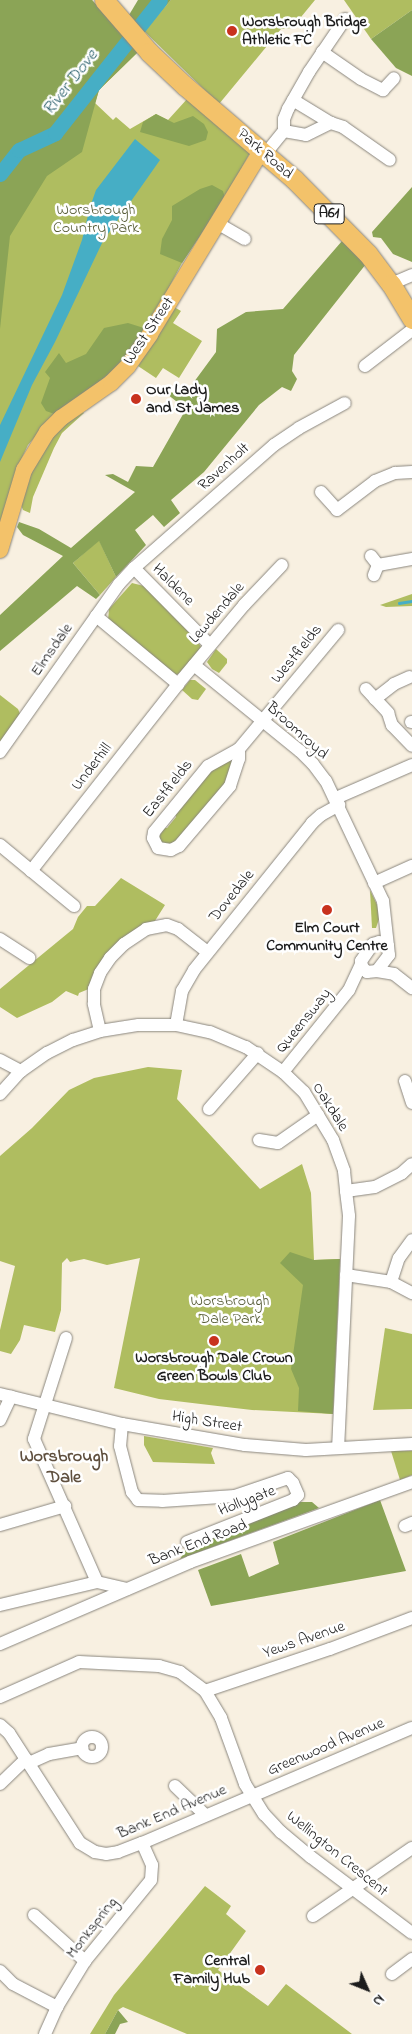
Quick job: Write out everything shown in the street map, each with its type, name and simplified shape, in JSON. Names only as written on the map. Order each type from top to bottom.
[{"type":"highway","name":"Park Road","points":[[104,0],[150,52],[185,86],[264,152],[368,254],[391,284],[412,319]]},
{"type":"main road","name":"West Street","points":[[0,550],[24,470],[47,432],[61,418],[111,382],[128,366],[150,334],[217,223],[264,152]]},
{"type":"street","points":[[264,152],[284,131],[284,119],[293,100],[309,72],[345,19]]},
{"type":"street","points":[[322,52],[361,79],[383,90],[394,78]]},
{"type":"street","points":[[293,100],[331,123],[343,127],[390,160]]},
{"type":"street","points":[[284,131],[306,135],[331,123]]},
{"type":"street","points":[[217,223],[245,239]]},
{"type":"street","points":[[391,284],[412,275]]},
{"type":"street","points":[[365,366],[412,330]]},
{"type":"street","name":"Ravenholt","points":[[134,568],[274,444],[345,403]]},
{"type":"street","points":[[322,492],[333,513],[375,481],[395,473],[412,472]]},
{"type":"street","points":[[374,566],[412,559]]},
{"type":"street","name":"Lewdendale","points":[[178,684],[282,564]]},
{"type":"street","name":"Elmsdale","points":[[0,752],[96,616],[134,568]]},
{"type":"street","name":"Haldene","points":[[134,568],[210,645]]},
{"type":"street","points":[[96,616],[178,684]]},
{"type":"street","name":"Westfields","points":[[262,721],[338,630]]},
{"type":"street","name":"Broomroyd","points":[[194,665],[313,764],[337,802],[385,906],[385,948]]},
{"type":"street","points":[[375,699],[394,684],[410,677]]},
{"type":"street","name":"Underhill","points":[[32,871],[178,684]]},
{"type":"street","points":[[366,689],[388,713],[392,724],[407,726],[412,746]]},
{"type":"street","name":"Eastfields","points":[[239,749],[238,760],[230,786],[179,846],[171,850],[158,848],[153,838],[154,832],[160,824],[208,766],[239,749],[262,721]]},
{"type":"street","name":"Dovedale","points":[[176,1024],[182,991],[194,970],[312,823],[337,802],[412,766]]},
{"type":"street","points":[[0,845],[74,906]]},
{"type":"street","points":[[374,883],[412,866]]},
{"type":"street","points":[[100,1031],[94,1004],[94,989],[100,973],[110,958],[124,944],[146,929],[168,925],[178,929],[207,952]]},
{"type":"street","points":[[0,939],[29,958]]},
{"type":"street","points":[[385,948],[394,974]]},
{"type":"street","name":"Queensway","points":[[283,1072],[349,990],[363,956],[385,948]]},
{"type":"street","name":"Queensway","points":[[349,990],[375,972],[385,948]]},
{"type":"street","points":[[361,964],[367,972],[394,974],[412,988]]},
{"type":"street","name":"Oakdale","points":[[0,1094],[21,1071],[47,1053],[73,1040],[100,1031],[139,1025],[176,1024],[210,1032],[258,1053],[283,1072],[304,1092],[333,1140],[344,1171],[349,1216],[338,1448]]},
{"type":"street","points":[[209,1109],[258,1053]]},
{"type":"street","points":[[0,1060],[21,1071]]},
{"type":"street","points":[[403,1082],[412,1103]]},
{"type":"street","points":[[259,1140],[278,1143],[318,1115]]},
{"type":"street","points":[[346,1191],[375,1187],[402,1173],[412,1164]]},
{"type":"street","points":[[391,1282],[399,1258],[412,1240]]},
{"type":"street","points":[[346,1276],[391,1282],[412,1293]]},
{"type":"street","points":[[66,1338],[34,1439],[97,1582]]},
{"type":"street","points":[[0,1420],[5,1395]]},
{"type":"street","name":"High Street","points":[[5,1395],[122,1424],[255,1446],[306,1450],[412,1444]]},
{"type":"street","name":"Hollygate","points":[[122,1424],[120,1446],[132,1492],[138,1500],[162,1501],[235,1496],[288,1478],[293,1483],[298,1495],[293,1500],[187,1542]]},
{"type":"street","name":"Bank End Road","points":[[0,1644],[190,1562],[412,1482]]},
{"type":"street","points":[[0,1525],[65,1506]]},
{"type":"street","points":[[0,1605],[97,1582],[127,1589]]},
{"type":"street","name":"Yews Avenue","points":[[205,1691],[330,1649],[412,1618]]},
{"type":"street","name":"Wellington Crescent","points":[[0,1697],[80,1662],[92,1661],[170,1668],[180,1672],[205,1691],[221,1718],[245,1784],[281,1832],[352,1889],[412,1933]]},
{"type":"street","name":"Bank End Avenue","points":[[0,1725],[9,1733],[80,1842],[95,1852],[106,1854],[118,1852],[253,1797]]},
{"type":"street","name":"Greenwood Avenue","points":[[253,1797],[412,1728]]},
{"type":"street","points":[[0,1784],[27,1761],[49,1754],[82,1748]]},
{"type":"street","points":[[174,1786],[205,1815]]},
{"type":"street","name":"Monkspring","points":[[46,2034],[58,2007],[85,1961],[151,1880],[152,1865],[142,1842]]},
{"type":"street","points":[[313,1916],[412,1848]]},
{"type":"street","points":[[34,1915],[85,1961]]},
{"type":"street","points":[[392,1974],[412,1959]]},
{"type":"street","points":[[0,1971],[13,1984],[58,2007]]},
{"type":"green space","name":"Worsbrough Country Park","points":[[0,0],[92,0],[138,52],[99,90],[95,103],[113,120],[116,117],[130,129],[156,114],[168,120],[188,98],[250,153],[225,198],[182,263],[147,329],[48,422],[28,445],[19,464],[0,530]]},
{"type":"green space","points":[[0,0],[92,0],[138,52],[99,90],[82,152],[47,176],[10,236],[0,329]]},
{"type":"green space","points":[[138,0],[171,0],[144,31],[129,15]]},
{"type":"green space","points":[[171,0],[315,0],[292,28],[281,29],[219,104],[144,31]]},
{"type":"green space","points":[[344,0],[412,0],[412,10],[371,39]]},
{"type":"green space","points":[[412,10],[412,76],[396,68],[371,39]]},
{"type":"green space","points":[[156,114],[174,123],[193,116],[204,124],[208,132],[206,140],[189,146],[140,132],[143,122]]},
{"type":"green space","points":[[212,185],[223,191],[225,198],[182,263],[160,254],[162,239],[172,220],[172,206],[200,189]]},
{"type":"green space","points":[[412,187],[412,262],[393,254],[381,238],[373,237],[372,232]]},
{"type":"green space","points":[[342,241],[366,264],[294,355],[292,371],[297,379],[291,391],[282,387],[259,405],[204,472],[171,500],[180,513],[164,527],[153,515],[135,530],[146,545],[116,577],[99,541],[73,563],[100,595],[96,599],[77,586],[0,651],[0,615],[63,556],[23,535],[17,527],[19,522],[39,529],[71,548],[135,492],[105,475],[113,474],[128,482],[136,466],[153,467],[186,409],[167,394],[191,386],[216,352],[217,329],[246,312],[283,309]]},
{"type":"green space","points":[[174,307],[181,311],[173,323],[202,341],[179,378],[163,368],[156,378],[138,366]]},
{"type":"green space","points":[[128,323],[147,329],[123,363],[57,415],[46,411],[41,403],[50,378],[45,372],[59,353],[66,363],[86,354],[104,328]]},
{"type":"green space","points":[[79,409],[84,413],[62,433],[33,497],[30,513],[23,510],[20,503],[30,471],[45,444]]},
{"type":"green space","points":[[99,540],[116,577],[100,595],[73,563]]},
{"type":"green space","points":[[132,583],[144,586],[196,638],[201,647],[181,673],[174,675],[108,621],[109,609]]},
{"type":"green space","points":[[412,594],[412,606],[386,607],[380,605]]},
{"type":"green space","points":[[216,649],[227,659],[227,663],[219,673],[212,669],[207,662]]},
{"type":"green space","points":[[190,680],[195,680],[206,689],[198,700],[192,699],[182,690]]},
{"type":"green space","points":[[0,695],[18,709],[21,716],[0,745]]},
{"type":"green space","points":[[235,757],[230,777],[179,840],[163,847],[159,837],[164,828],[167,828],[176,817],[175,814],[210,770]]},
{"type":"green space","points":[[121,878],[165,905],[153,924],[142,928],[91,988],[79,993],[78,996],[66,991],[52,1002],[17,1018],[0,1007],[0,989],[73,929],[78,917],[87,906],[95,906]]},
{"type":"green space","points":[[370,890],[381,913],[376,928],[372,928]]},
{"type":"green space","name":"Worsbrough Dale Park","points":[[148,1067],[182,1070],[177,1099],[260,1189],[302,1164],[311,1193],[314,1260],[340,1259],[333,1414],[252,1410],[209,1405],[159,1399],[114,1388],[140,1258],[107,1265],[84,1259],[70,1262],[67,1258],[62,1263],[61,1310],[55,1332],[24,1325],[20,1340],[11,1354],[0,1351],[0,1330],[15,1266],[0,1261],[0,1156],[32,1128],[69,1090],[94,1078]]},
{"type":"green space","points":[[290,1252],[314,1260],[340,1259],[333,1414],[298,1411],[299,1388],[291,1369],[303,1285],[280,1263]]},
{"type":"green space","points":[[385,1328],[412,1334],[412,1409],[373,1410]]},
{"type":"green space","points":[[144,1436],[213,1448],[211,1453],[215,1464],[153,1462],[144,1445]]},
{"type":"green space","points":[[391,1451],[412,1451],[412,1475],[400,1480]]},
{"type":"green space","points":[[380,1500],[406,1571],[211,1606],[198,1570],[241,1554],[249,1577],[279,1564],[273,1542]]},
{"type":"green space","points":[[298,1502],[312,1502],[319,1508],[180,1559],[188,1546]]},
{"type":"green space","points":[[205,1886],[231,1906],[226,1914],[246,1931],[218,1970],[268,2006],[286,1984],[352,2034],[187,2034],[123,2007],[118,2010],[105,2034],[90,2034],[114,1995]]},
{"type":"green space","points":[[118,2010],[128,2022],[120,2024],[115,2034],[105,2034]]},
{"type":"water","points":[[135,139],[160,160],[103,241],[55,342],[32,385],[0,462],[0,425],[62,295],[82,240],[96,190]]},
{"type":"waterway","name":"River Dove","points":[[0,174],[19,150],[55,133],[160,0]]},
{"type":"waterway","points":[[399,603],[412,601]]},
{"type":"place","name":"Worsbrough Bridge Athletic FC","points":[[232,31]]},
{"type":"place","name":"Our Lady and St James","points":[[136,399]]},
{"type":"place","name":"Elm Court Community Centre","points":[[327,910]]},
{"type":"place","name":"Worsbrough Dale Crown Green Bowls Club","points":[[214,1341]]},
{"type":"place","name":"Central Family Hub","points":[[260,1970]]},
{"type":"district","name":"Worsbrough Dale","points":[[64,1468]]}]
